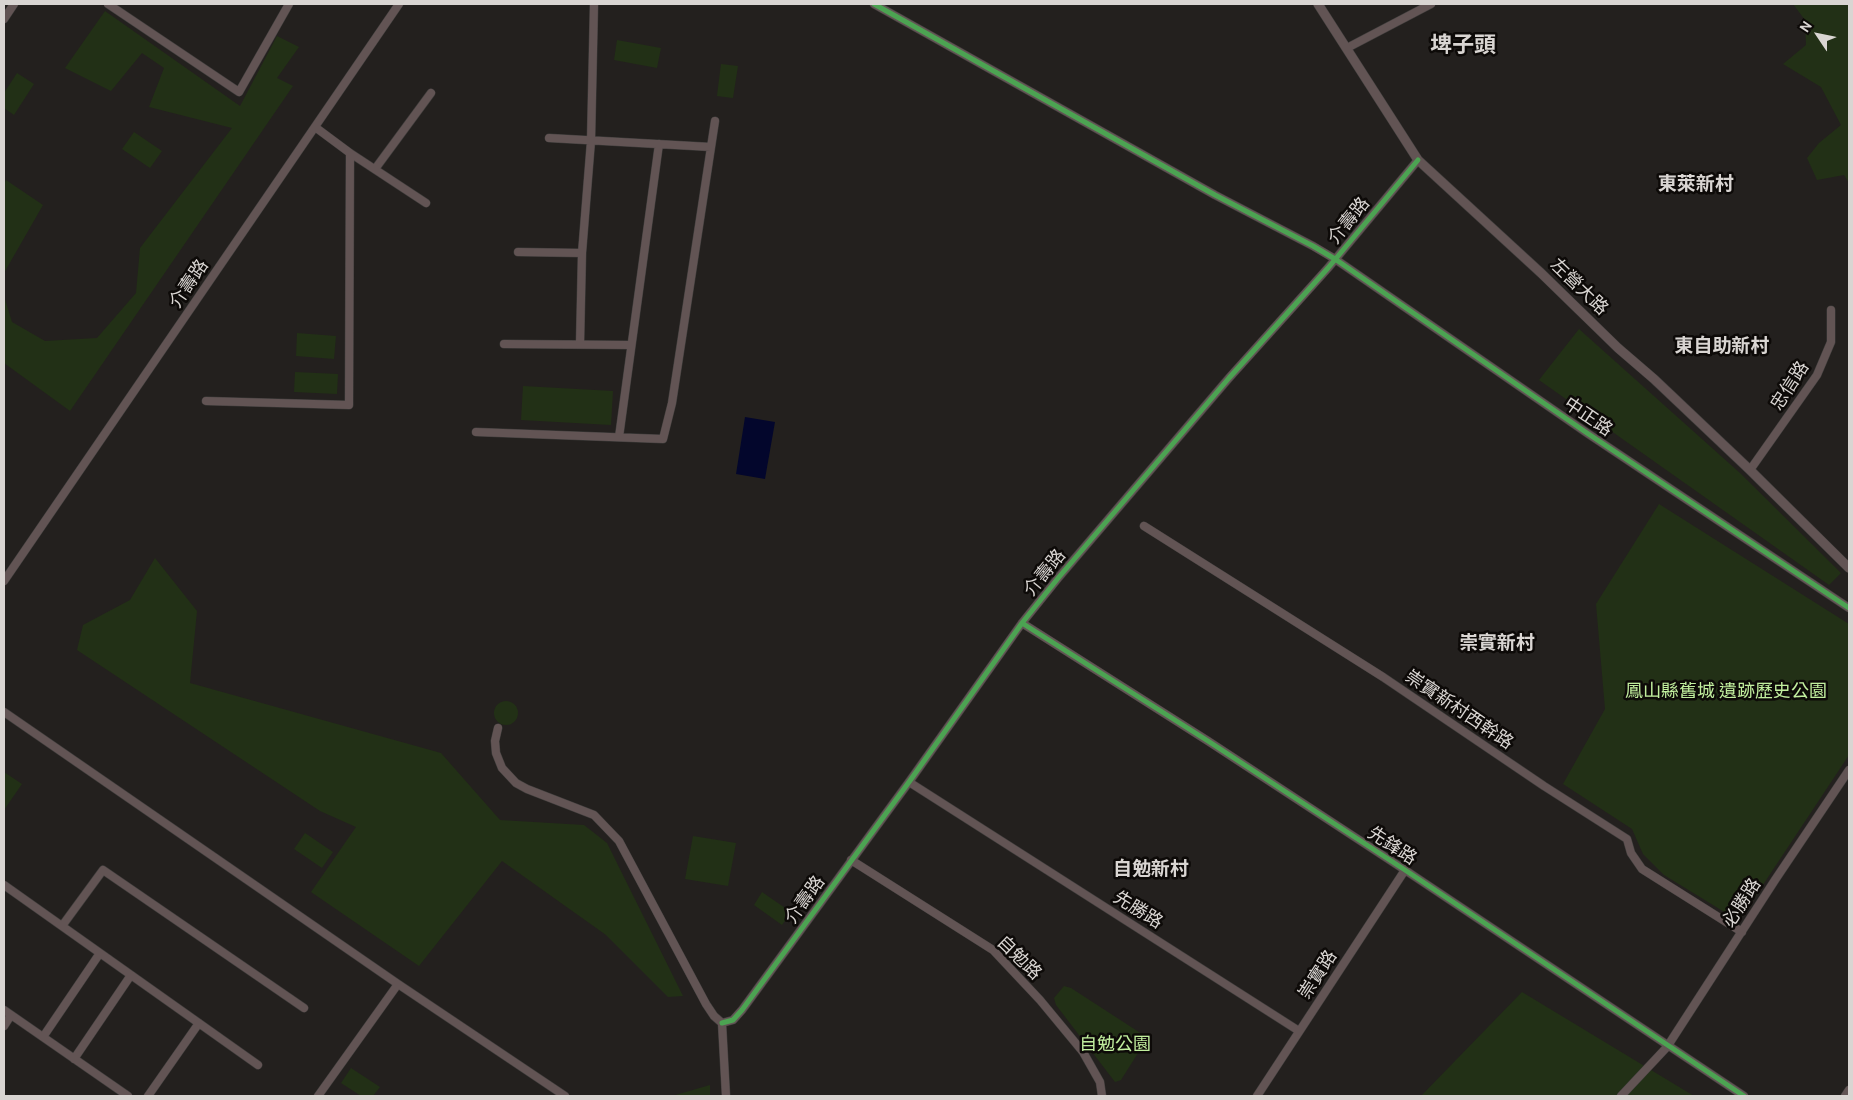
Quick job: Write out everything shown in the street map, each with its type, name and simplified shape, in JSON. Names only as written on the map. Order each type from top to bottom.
[{"type":"street","points":[[4,20],[14,4]]},
{"type":"street","points":[[108,4],[239,92],[289,4]]},
{"type":"street","name":"介壽路","points":[[4,581],[399,4]]},
{"type":"street","points":[[580,344],[582,253],[591,140],[594,4]]},
{"type":"street","name":"中正路","points":[[874,4],[1215,195],[1313,246],[1587,433],[1849,608]]},
{"type":"street","name":"左營大路","points":[[1318,4],[1418,160],[1541,273],[1618,348],[1654,379],[1849,568]]},
{"type":"street","points":[[1347,48],[1431,4]]},
{"type":"street","points":[[375,170],[431,93]]},
{"type":"street","points":[[476,432],[663,439],[672,403],[716,121]]},
{"type":"street","points":[[315,127],[426,204]]},
{"type":"street","points":[[549,138],[711,147]]},
{"type":"street","points":[[619,438],[659,144]]},
{"type":"street","points":[[206,401],[349,405],[350,152]]},
{"type":"street","name":"介壽路","points":[[722,1023],[733,1020],[742,1010],[1022,624],[1059,577],[1229,378],[1335,260],[1418,160]]},
{"type":"street","points":[[518,252],[582,253]]},
{"type":"street","name":"忠信路","points":[[1750,470],[1817,375],[1831,342],[1831,310]]},
{"type":"street","points":[[504,344],[631,345]]},
{"type":"street","name":"崇實新村西幹路","points":[[1144,526],[1383,677],[1544,786],[1627,838],[1630,852],[1642,869],[1742,932]]},
{"type":"street","name":"先鋒路","points":[[1022,624],[1208,741],[1405,870],[1665,1050],[1744,1096]]},
{"type":"street","points":[[4,712],[398,984],[564,1096]]},
{"type":"street","points":[[498,728],[495,741],[496,752],[502,768],[516,782],[527,789],[594,815],[619,841],[706,1004],[714,1016],[722,1023],[726,1096]]},
{"type":"street","name":"必勝路","points":[[1621,1096],[1665,1050],[1849,770]]},
{"type":"street","name":"先勝路","points":[[909,782],[1299,1031]]},
{"type":"street","name":"自勉路","points":[[851,860],[993,950],[1040,1000],[1083,1052],[1100,1082],[1102,1096]]},
{"type":"street","points":[[62,926],[104,870],[304,1008]]},
{"type":"street","name":"崇實路","points":[[1257,1096],[1405,870]]},
{"type":"street","points":[[4,884],[258,1065]]},
{"type":"street","points":[[43,1037],[100,953]]},
{"type":"street","points":[[74,1059],[131,975]]},
{"type":"street","points":[[318,1096],[398,984]]},
{"type":"street","points":[[4,1010],[128,1096]]},
{"type":"street","points":[[4,1026],[11,1015]]},
{"type":"street","points":[[148,1096],[199,1023]]},
{"type":"street","points":[[1845,1096],[1849,1090]]},
{"type":"green space","points":[[1793,4],[1849,4],[1849,183],[1844,175],[1817,180],[1807,158],[1819,143],[1841,125],[1821,87],[1783,64],[1806,45],[1805,20]]},
{"type":"green space","points":[[105,11],[240,106],[277,36],[299,47],[277,78],[293,86],[70,411],[4,363],[4,296],[12,322],[45,341],[97,338],[136,293],[140,248],[232,128],[149,107],[164,68],[142,53],[111,91],[65,68]]},
{"type":"green space","points":[[617,40],[661,48],[657,68],[614,60]]},
{"type":"green space","points":[[721,64],[738,66],[733,98],[717,96]]},
{"type":"green space","points":[[17,73],[34,84],[14,115],[4,108],[4,93]]},
{"type":"green space","points":[[134,132],[162,151],[150,168],[122,149]]},
{"type":"green space","points":[[6,180],[43,205],[4,273],[4,184]]},
{"type":"green space","points":[[1579,329],[1740,473],[1841,573],[1829,585],[1539,380]]},
{"type":"green space","points":[[297,333],[336,336],[334,359],[296,356]]},
{"type":"green space","points":[[295,372],[338,374],[337,394],[294,392]]},
{"type":"green space","points":[[523,386],[613,391],[611,425],[521,420]]},
{"type":"green space","name":"鳳山縣舊城 遺跡歷史公園","points":[[1659,504],[1849,624],[1849,755],[1739,921],[1664,875],[1643,854],[1632,829],[1563,784],[1605,709],[1596,604]]},
{"type":"green space","points":[[155,558],[197,611],[190,683],[441,753],[500,820],[584,825],[607,843],[683,996],[668,997],[606,935],[502,861],[419,966],[311,892],[356,827],[320,811],[77,650],[83,625],[130,600]]},
{"type":"green space","points":[[506,701],[514,705],[518,713],[514,721],[506,725],[498,721],[494,713],[498,705]]},
{"type":"green space","points":[[4,772],[22,784],[4,810]]},
{"type":"green space","points":[[305,833],[333,852],[322,868],[294,849]]},
{"type":"green space","points":[[693,836],[736,843],[728,886],[685,879]]},
{"type":"green space","points":[[762,892],[791,912],[782,925],[754,905]]},
{"type":"green space","name":"自勉公園","points":[[1064,986],[1071,988],[1145,1036],[1145,1042],[1121,1080],[1115,1082],[1056,1005],[1054,998]]},
{"type":"green space","points":[[1522,992],[1694,1096],[1421,1096]]},
{"type":"green space","points":[[351,1068],[380,1087],[373,1096],[361,1096],[341,1083]]},
{"type":"green space","points":[[710,1085],[710,1096],[672,1096]]},
{"type":"water","points":[[745,417],[775,422],[765,479],[736,474]]},
{"type":"cycle path","points":[[874,4],[1215,195],[1335,259],[1587,433],[1849,608]]},
{"type":"cycle path","points":[[722,1023],[733,1020],[742,1010],[909,782],[1022,623],[1059,577],[1229,378],[1328,268],[1418,160]]},
{"type":"cycle path","points":[[1022,623],[1208,741],[1405,870],[1744,1096]]},
{"type":"district","name":"埤子頭","points":[[1463,46]]},
{"type":"district","name":"東萊新村","points":[[1696,184]]},
{"type":"district","name":"東自助新村","points":[[1722,346]]},
{"type":"district","name":"崇實新村","points":[[1497,643]]},
{"type":"district","name":"自勉新村","points":[[1151,869]]}]
